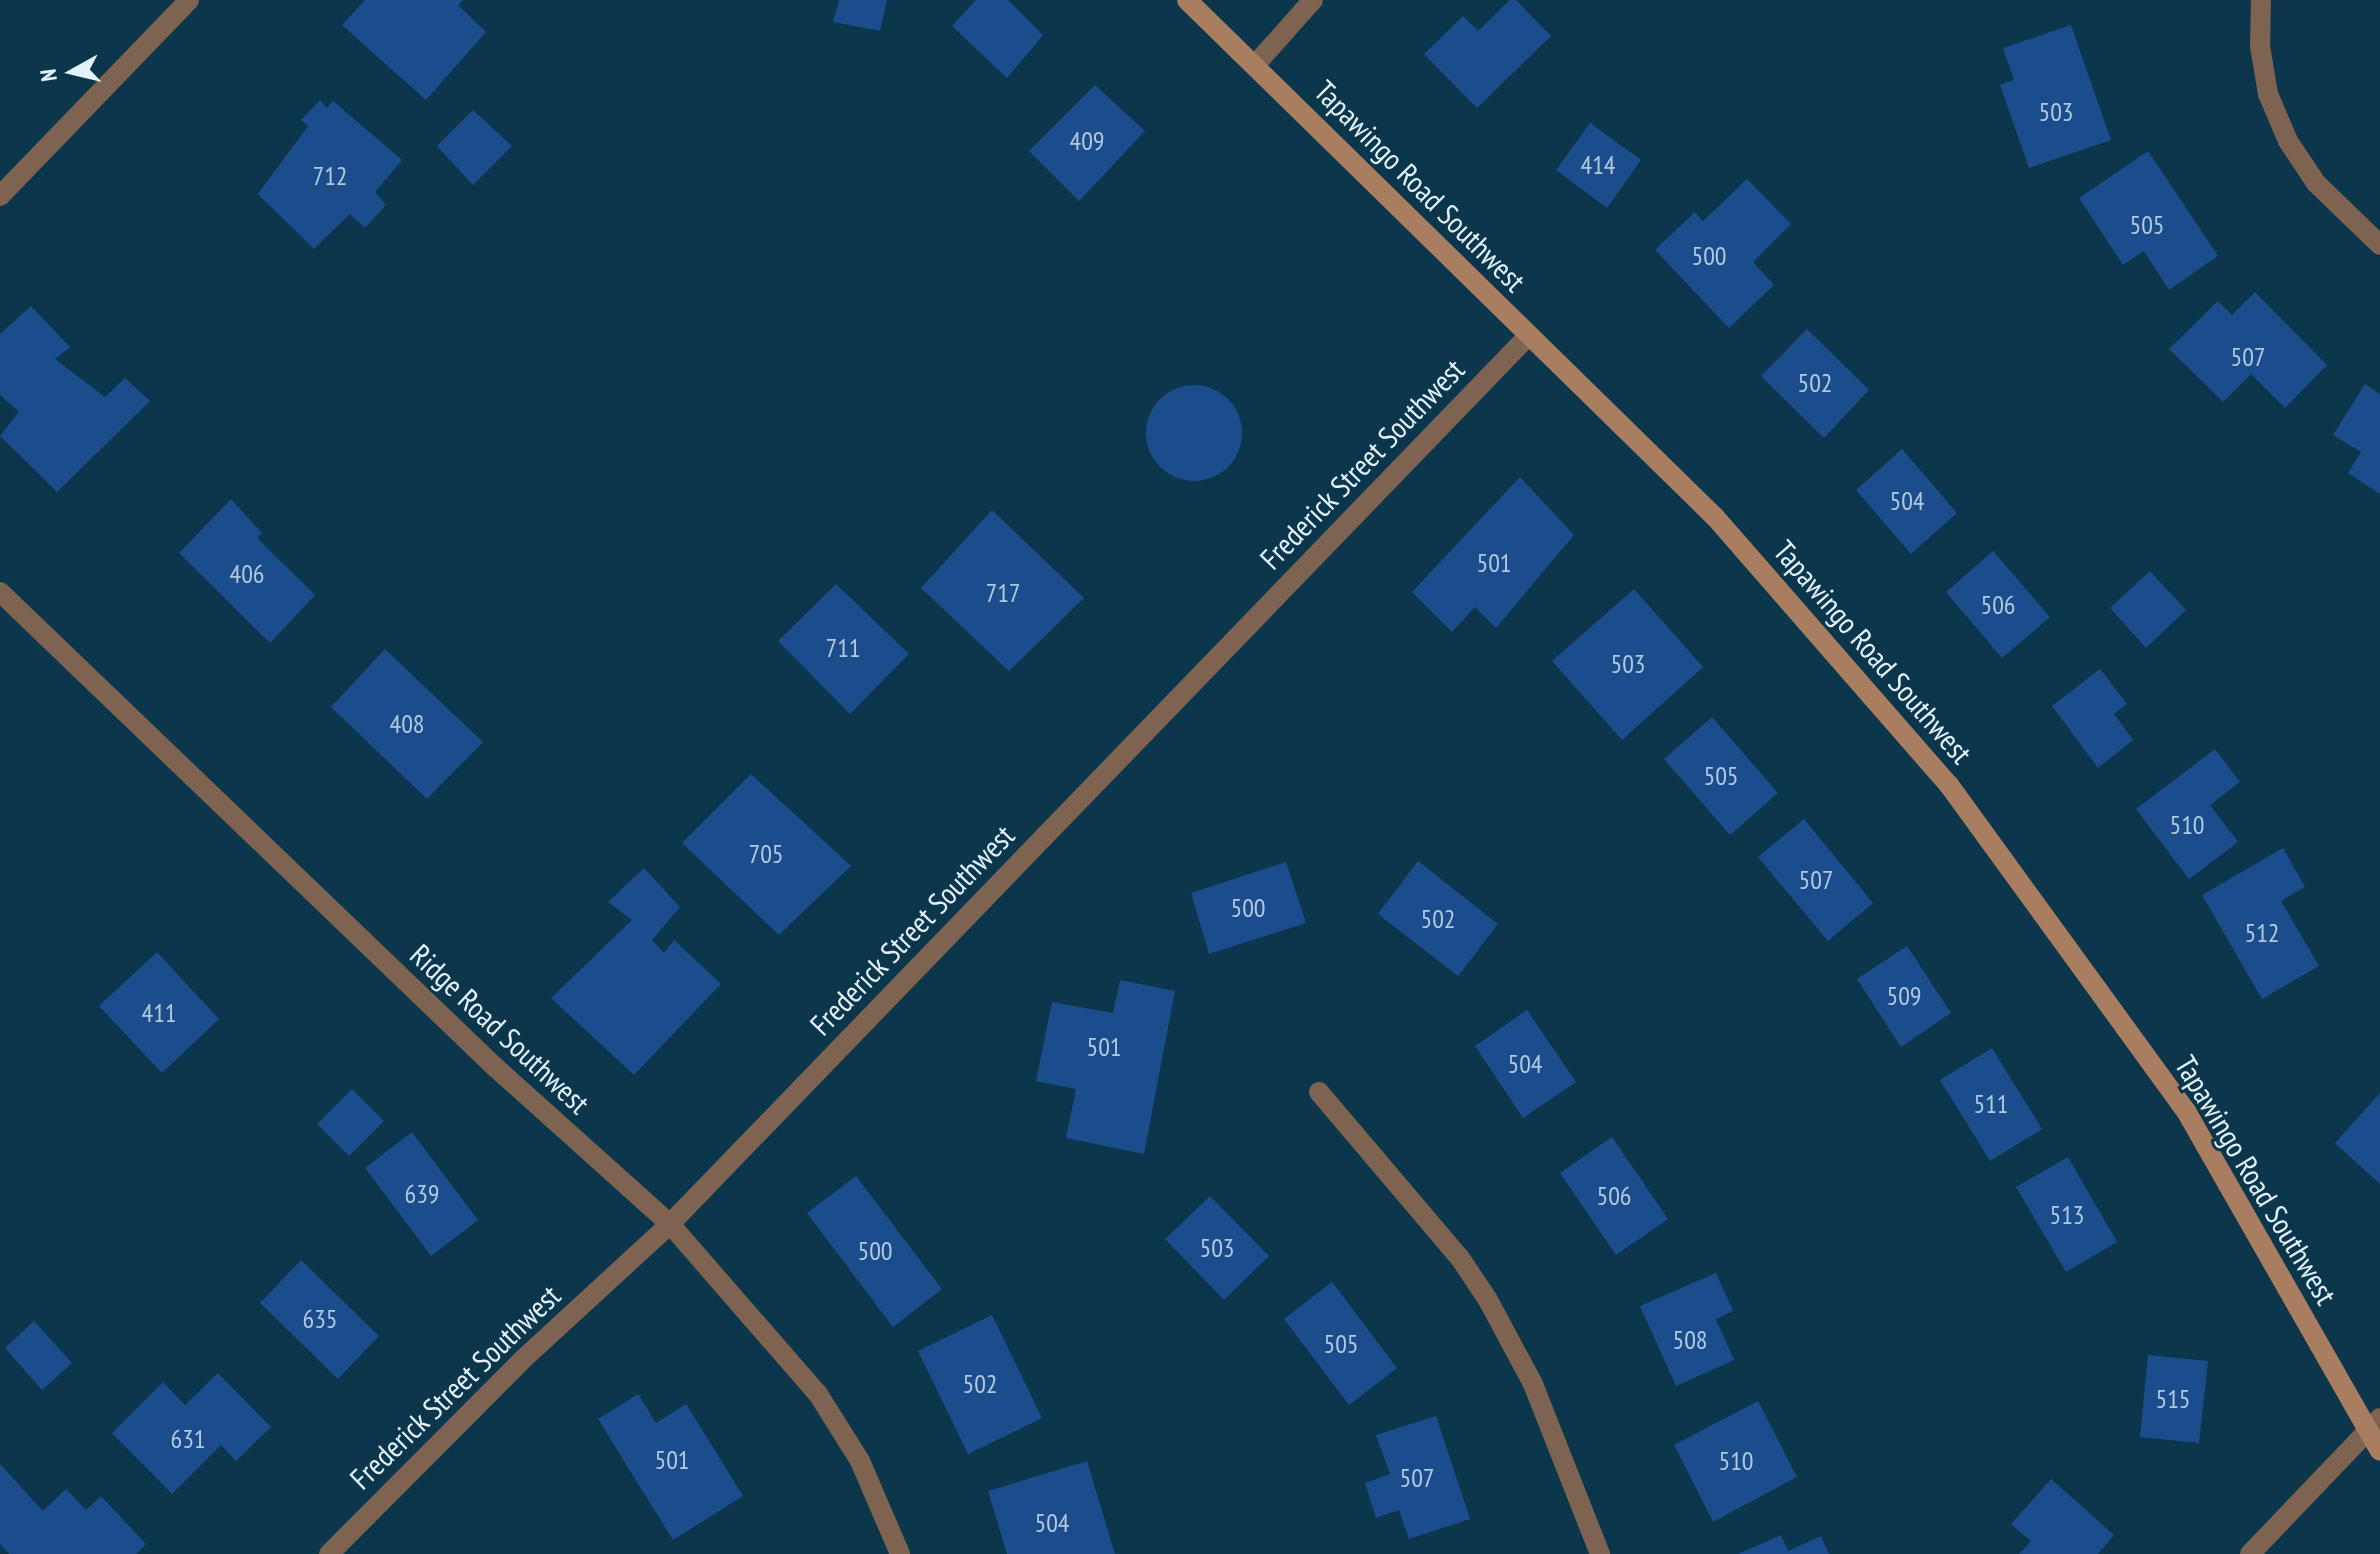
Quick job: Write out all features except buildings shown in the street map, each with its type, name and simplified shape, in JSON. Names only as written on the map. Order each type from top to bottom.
[{"type":"street","points":[[0,196],[189,0]]},
{"type":"street","name":"Tapawingo Road Southwest","points":[[1187,0],[1715,517],[1949,785],[2186,1111],[2374,1424],[2380,1451]]},
{"type":"street","points":[[1255,65],[1313,0]]},
{"type":"street","points":[[2261,0],[2260,46],[2268,94],[2288,141],[2316,183],[2380,245]]},
{"type":"street","name":"Frederick Street Southwest","points":[[329,1554],[520,1362],[670,1224],[1528,336]]},
{"type":"street","name":"Ridge Road Southwest","points":[[0,592],[495,1067],[670,1224],[818,1394],[860,1461],[900,1554]]},
{"type":"street","points":[[1319,1092],[1460,1258],[1488,1300],[1533,1384],[1600,1554]]},
{"type":"street","points":[[2250,1554],[2374,1424]]}]
